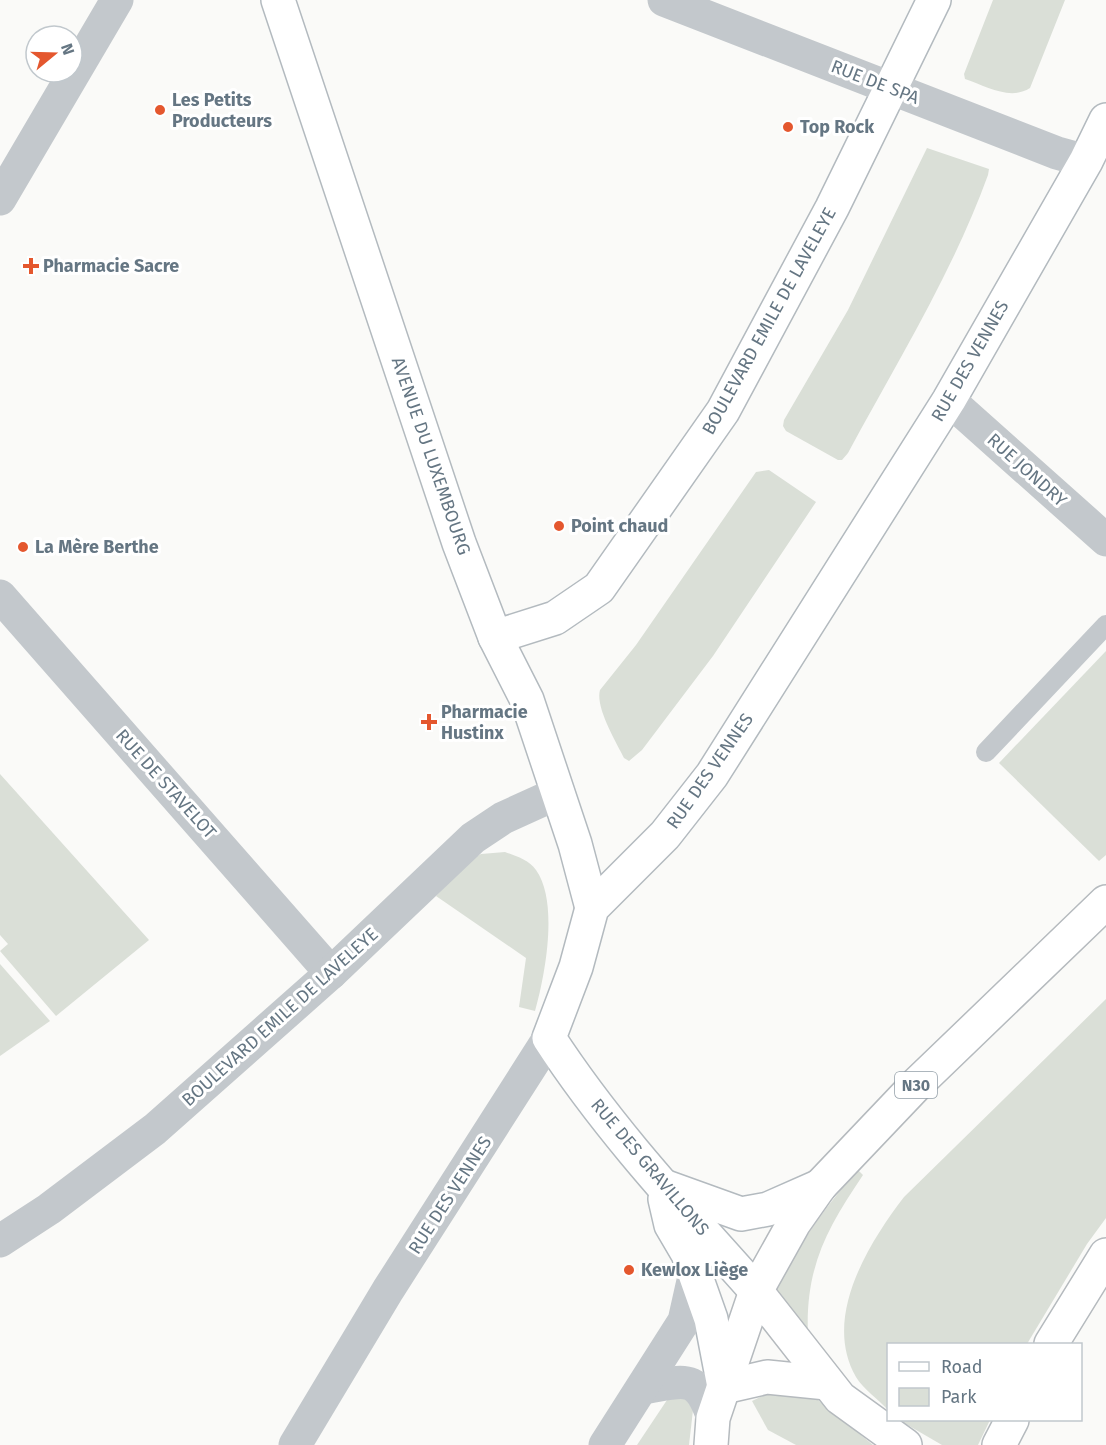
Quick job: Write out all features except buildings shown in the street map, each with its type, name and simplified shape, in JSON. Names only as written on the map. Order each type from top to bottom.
[{"type":"street","points":[[0,199],[117,0]]},
{"type":"street","name":"AVENUE DU LUXEMBOURG","points":[[278,0],[459,543],[495,637],[527,700],[558,793],[592,908]]},
{"type":"street","name":"RUE DE SPA","points":[[664,0],[1057,153],[1086,162]]},
{"type":"street","name":"BOULEVARD EMILE DE LAVELEYE","points":[[495,637],[555,618],[599,588],[723,411],[832,207],[934,0]]},
{"type":"street","name":"RUE DES VENNES","points":[[300,1443],[388,1290],[549,1038],[576,967],[592,908],[665,835],[712,776],[949,400],[1086,162],[1106,120]]},
{"type":"street","name":"RUE JONDRY","points":[[949,400],[1106,540]]},
{"type":"street","name":"RUE DE STAVELOT","points":[[0,596],[331,973]]},
{"type":"street","name":"BOULEVARD EMILE DE LAVELEYE","points":[[0,1241],[49,1209],[155,1129],[331,973],[472,838],[503,818],[558,793]]},
{"type":"street","name":"N30","points":[[712,1431],[756,1291],[788,1233],[820,1186],[918,1083],[1106,902]]},
{"type":"street","name":"RUE DES GRAVILLONS","points":[[549,1038],[566,1064],[662,1185],[756,1291],[840,1398],[905,1445]]},
{"type":"street","points":[[662,1185],[741,1214],[768,1209],[820,1186]]},
{"type":"street","points":[[662,1185],[671,1225],[688,1254],[711,1319],[724,1387],[767,1377],[827,1383]]},
{"type":"street","points":[[1052,1343],[1106,1255]]},
{"type":"street","points":[[605,1445],[644,1388],[651,1370],[684,1320],[695,1272]]},
{"type":"street","points":[[644,1388],[678,1382],[692,1385],[705,1394],[712,1431]]},
{"type":"street","points":[[999,1445],[1011,1421]]},
{"type":"lane","points":[[986,752],[1106,625]]},
{"type":"green space","points":[[993,0],[1065,0],[1030,88],[1022,92],[1006,93],[965,79],[964,74]]},
{"type":"green space","points":[[927,148],[989,169],[988,175],[941,282],[848,453],[842,460],[838,460],[786,431],[783,426],[784,420],[848,310]]},
{"type":"green space","points":[[769,470],[816,502],[713,656],[642,750],[629,761],[624,758],[607,724],[599,697],[600,690],[636,645],[756,472]]},
{"type":"green space","points":[[1106,651],[1106,855],[1099,861],[999,763]]},
{"type":"green space","points":[[0,774],[149,940],[56,1016],[0,951],[8,944],[0,935]]},
{"type":"green space","points":[[505,852],[522,859],[536,870],[543,884],[547,901],[546,959],[535,1011],[519,1007],[526,958],[436,896],[470,860],[481,854]]},
{"type":"green space","points":[[0,964],[50,1021],[0,1056]]},
{"type":"green space","points":[[1106,999],[1106,1218],[1087,1244],[1028,1343],[887,1343],[887,1409],[856,1377],[847,1354],[844,1331],[847,1307],[864,1259],[904,1197]]},
{"type":"green space","points":[[858,1170],[863,1175],[838,1214],[820,1251],[814,1270],[808,1312],[808,1336],[775,1290],[813,1227]]},
{"type":"green space","points":[[769,1393],[812,1395],[873,1445],[796,1445],[768,1430],[752,1401]]},
{"type":"green space","points":[[685,1397],[693,1410],[689,1445],[637,1445],[667,1400]]},
{"type":"green space","points":[[901,1421],[990,1421],[978,1445],[942,1445]]},
{"type":"place","name":"Les Petits Producteurs","points":[[160,110]]},
{"type":"place","name":"Top Rock","points":[[788,127]]},
{"type":"place","name":"Pharmacie Sacre","points":[[31,266]]},
{"type":"place","name":"Point chaud","points":[[559,526]]},
{"type":"place","name":"La Mère Berthe","points":[[23,547]]},
{"type":"place","name":"Pharmacie Hustinx","points":[[429,722]]},
{"type":"place","name":"Kewlox Liège","points":[[629,1270]]}]
